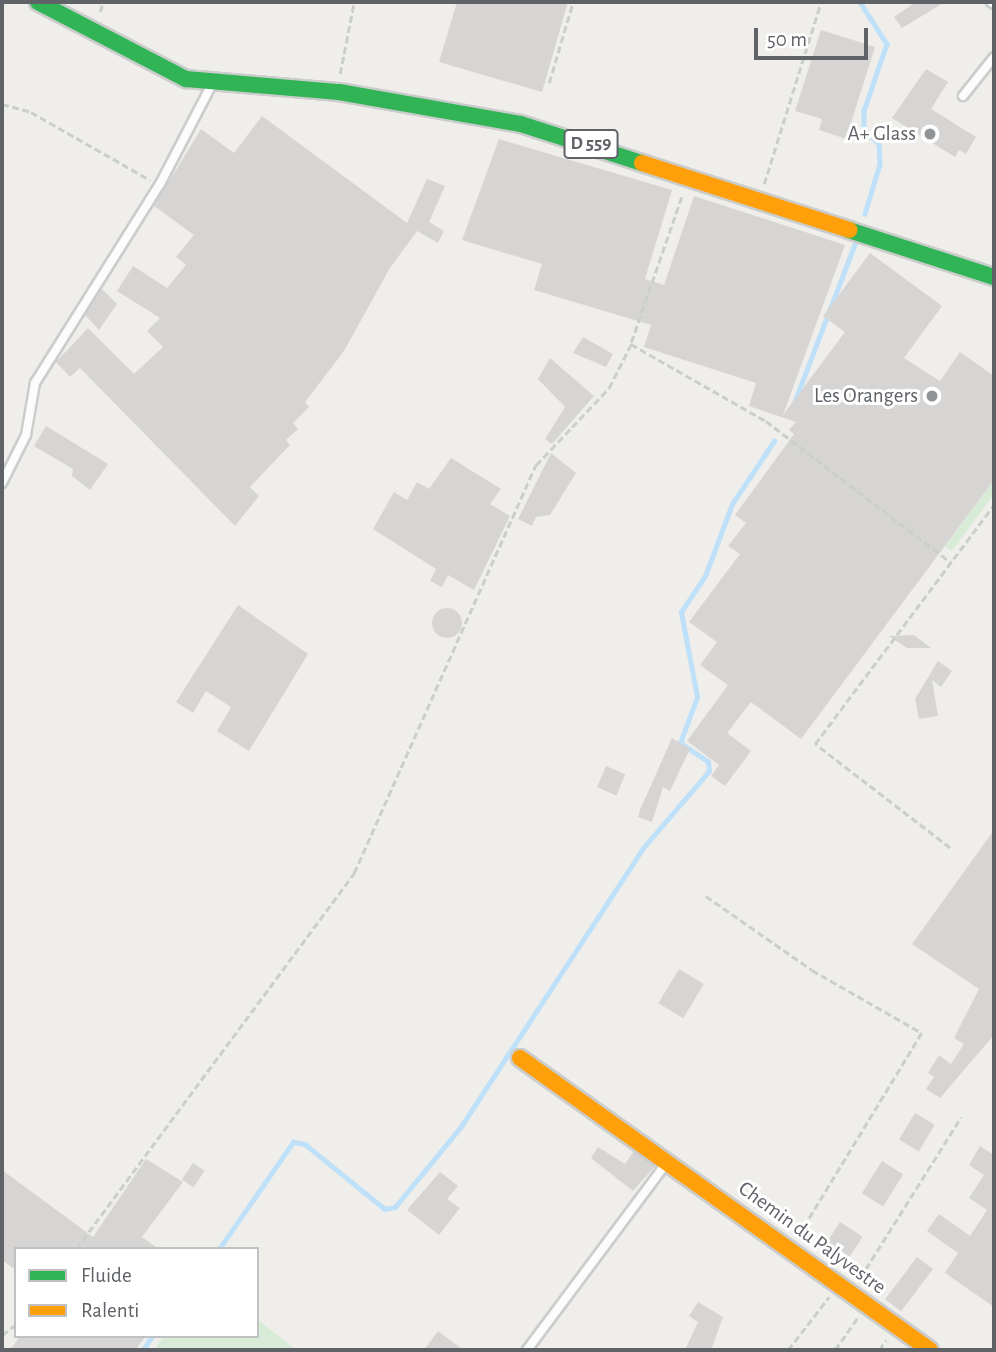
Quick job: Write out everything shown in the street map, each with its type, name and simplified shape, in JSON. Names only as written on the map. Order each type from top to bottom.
[{"type":"main road","name":"D 559","points":[[38,2],[172,74],[212,83],[339,92],[487,116],[690,174],[994,277]]},
{"type":"main road","name":"Chemin du Palyvestre","points":[[520,1058],[670,1159],[790,1250],[845,1300],[930,1350]]},
{"type":"lane","points":[[964,96],[994,57]]},
{"type":"lane","points":[[2,483],[26,435],[35,383],[159,186],[212,83]]},
{"type":"lane","points":[[527,1350],[670,1159]]},
{"type":"path","points":[[339,92],[341,48],[354,2]]},
{"type":"path","points":[[549,83],[573,2]]},
{"type":"path","points":[[760,197],[821,2]]},
{"type":"path","points":[[2,104],[96,145],[159,186]]},
{"type":"path","points":[[77,1247],[354,873],[536,465],[609,388],[631,344],[690,174]]},
{"type":"path","points":[[631,344],[766,421],[952,563]]},
{"type":"path","points":[[950,848],[816,744],[994,505]]},
{"type":"path","points":[[706,896],[812,971],[922,1033],[790,1250]]},
{"type":"path","points":[[845,1300],[961,1117]]},
{"type":"path","points":[[788,1350],[820,1300],[845,1300],[869,1322]]},
{"type":"path","points":[[835,1350],[859,1315]]},
{"type":"path","points":[[878,1330],[897,1344]]},
{"type":"path","points":[[879,1350],[888,1337]]},
{"type":"green space","points":[[994,480],[994,494],[952,551],[945,547]]},
{"type":"green space","points":[[259,1321],[296,1350],[154,1350],[163,1338],[259,1338]]},
{"type":"building","points":[[457,2],[568,2],[542,92],[439,62]]},
{"type":"building","points":[[916,2],[945,2],[902,28],[894,17]]},
{"type":"building","points":[[821,30],[875,47],[846,139],[819,130],[822,119],[795,111]]},
{"type":"building","points":[[926,69],[948,82],[931,109],[976,137],[966,154],[959,150],[955,157],[892,118]]},
{"type":"building","points":[[262,116],[407,223],[427,179],[445,186],[429,222],[444,231],[438,243],[417,231],[390,268],[344,351],[305,402],[309,407],[293,423],[298,429],[286,440],[290,445],[250,487],[259,496],[235,526],[80,368],[70,377],[56,362],[88,328],[134,374],[163,347],[147,331],[160,318],[117,291],[133,266],[167,288],[186,265],[176,257],[194,235],[154,206],[201,129],[234,153]]},
{"type":"building","points":[[499,139],[672,190],[645,279],[664,285],[694,196],[845,245],[783,415],[845,332],[823,316],[870,253],[942,306],[904,358],[940,381],[960,352],[994,376],[994,480],[801,739],[751,702],[727,733],[751,751],[725,786],[711,776],[719,765],[687,741],[728,685],[700,665],[717,642],[689,622],[740,554],[728,546],[746,523],[735,515],[794,434],[789,430],[796,422],[749,406],[756,383],[644,347],[651,325],[534,290],[542,264],[462,240]]},
{"type":"building","points":[[102,289],[117,304],[99,330],[85,315]]},
{"type":"building","points":[[583,337],[613,354],[606,367],[573,353]]},
{"type":"building","points":[[550,358],[594,396],[552,444],[545,439],[565,407],[538,379]]},
{"type":"building","points":[[46,426],[108,464],[90,490],[72,476],[73,469],[34,446]]},
{"type":"building","points":[[551,453],[576,473],[550,515],[536,517],[532,526],[518,519]]},
{"type":"building","points":[[451,458],[501,489],[490,504],[510,516],[474,590],[448,575],[442,587],[430,581],[436,569],[373,529],[394,492],[407,500],[417,482],[429,489]]},
{"type":"building","points":[[238,605],[308,654],[249,751],[217,731],[231,707],[206,691],[193,713],[176,702]]},
{"type":"building","points":[[447,608],[458,612],[462,623],[458,634],[447,638],[436,634],[432,623],[436,612]]},
{"type":"building","points":[[914,635],[931,648],[907,648],[889,636]]},
{"type":"building","points":[[938,661],[952,671],[941,687],[932,680],[938,716],[919,719],[915,699]]},
{"type":"building","points":[[672,738],[690,749],[670,791],[663,787],[652,822],[638,817]]},
{"type":"building","points":[[606,766],[625,774],[616,795],[597,787]]},
{"type":"building","points":[[994,830],[994,1035],[940,1098],[926,1089],[934,1077],[928,1073],[939,1055],[951,1064],[964,1044],[954,1038],[979,989],[912,944]]},
{"type":"building","points":[[679,969],[704,984],[683,1018],[658,1003]]},
{"type":"building","points":[[915,1113],[935,1125],[919,1151],[899,1140]]},
{"type":"building","points":[[980,1146],[994,1155],[994,1307],[945,1273],[958,1253],[927,1231],[939,1214],[970,1236],[987,1210],[969,1198],[984,1175],[969,1165]]},
{"type":"building","points":[[598,1147],[625,1164],[634,1151],[656,1165],[633,1191],[591,1158]]},
{"type":"building","points":[[146,1159],[183,1182],[142,1237],[156,1247],[14,1247],[14,1269],[2,1260],[2,1170],[93,1237]]},
{"type":"building","points":[[882,1161],[903,1174],[883,1206],[862,1193]]},
{"type":"building","points":[[193,1163],[205,1171],[193,1187],[182,1180]]},
{"type":"building","points":[[440,1172],[458,1186],[447,1199],[460,1208],[439,1235],[407,1210]]},
{"type":"building","points":[[840,1222],[863,1237],[845,1264],[823,1249]]},
{"type":"building","points":[[917,1257],[933,1269],[901,1311],[885,1299]]},
{"type":"building","points":[[698,1302],[723,1317],[711,1350],[685,1350],[698,1322],[689,1316]]},
{"type":"building","points":[[438,1331],[463,1350],[424,1350]]},
{"type":"building","points":[[19,1338],[144,1338],[135,1350],[10,1350]]},
{"type":"waterway","points":[[860,2],[887,44],[864,111],[864,129],[879,144],[880,164],[865,214]]},
{"type":"waterway","points":[[794,403],[856,241]]},
{"type":"waterway","points":[[220,1247],[293,1142],[305,1144],[385,1209],[395,1207],[460,1128],[643,848],[709,771],[708,762],[680,743],[697,697],[681,612],[705,576],[732,504],[774,441]]},
{"type":"waterway","points":[[143,1350],[151,1338]]},
{"type":"traffic: fast","points":[[38,2],[186,79],[339,92],[521,124],[642,163]]},
{"type":"traffic: fast","points":[[849,230],[994,277]]},
{"type":"traffic: slow","points":[[642,163],[849,230]]},
{"type":"traffic: slow","points":[[520,1058],[930,1350]]},
{"type":"place","name":"A+ Glass","points":[[930,134]]},
{"type":"place","name":"Les Orangers","points":[[932,396]]}]
